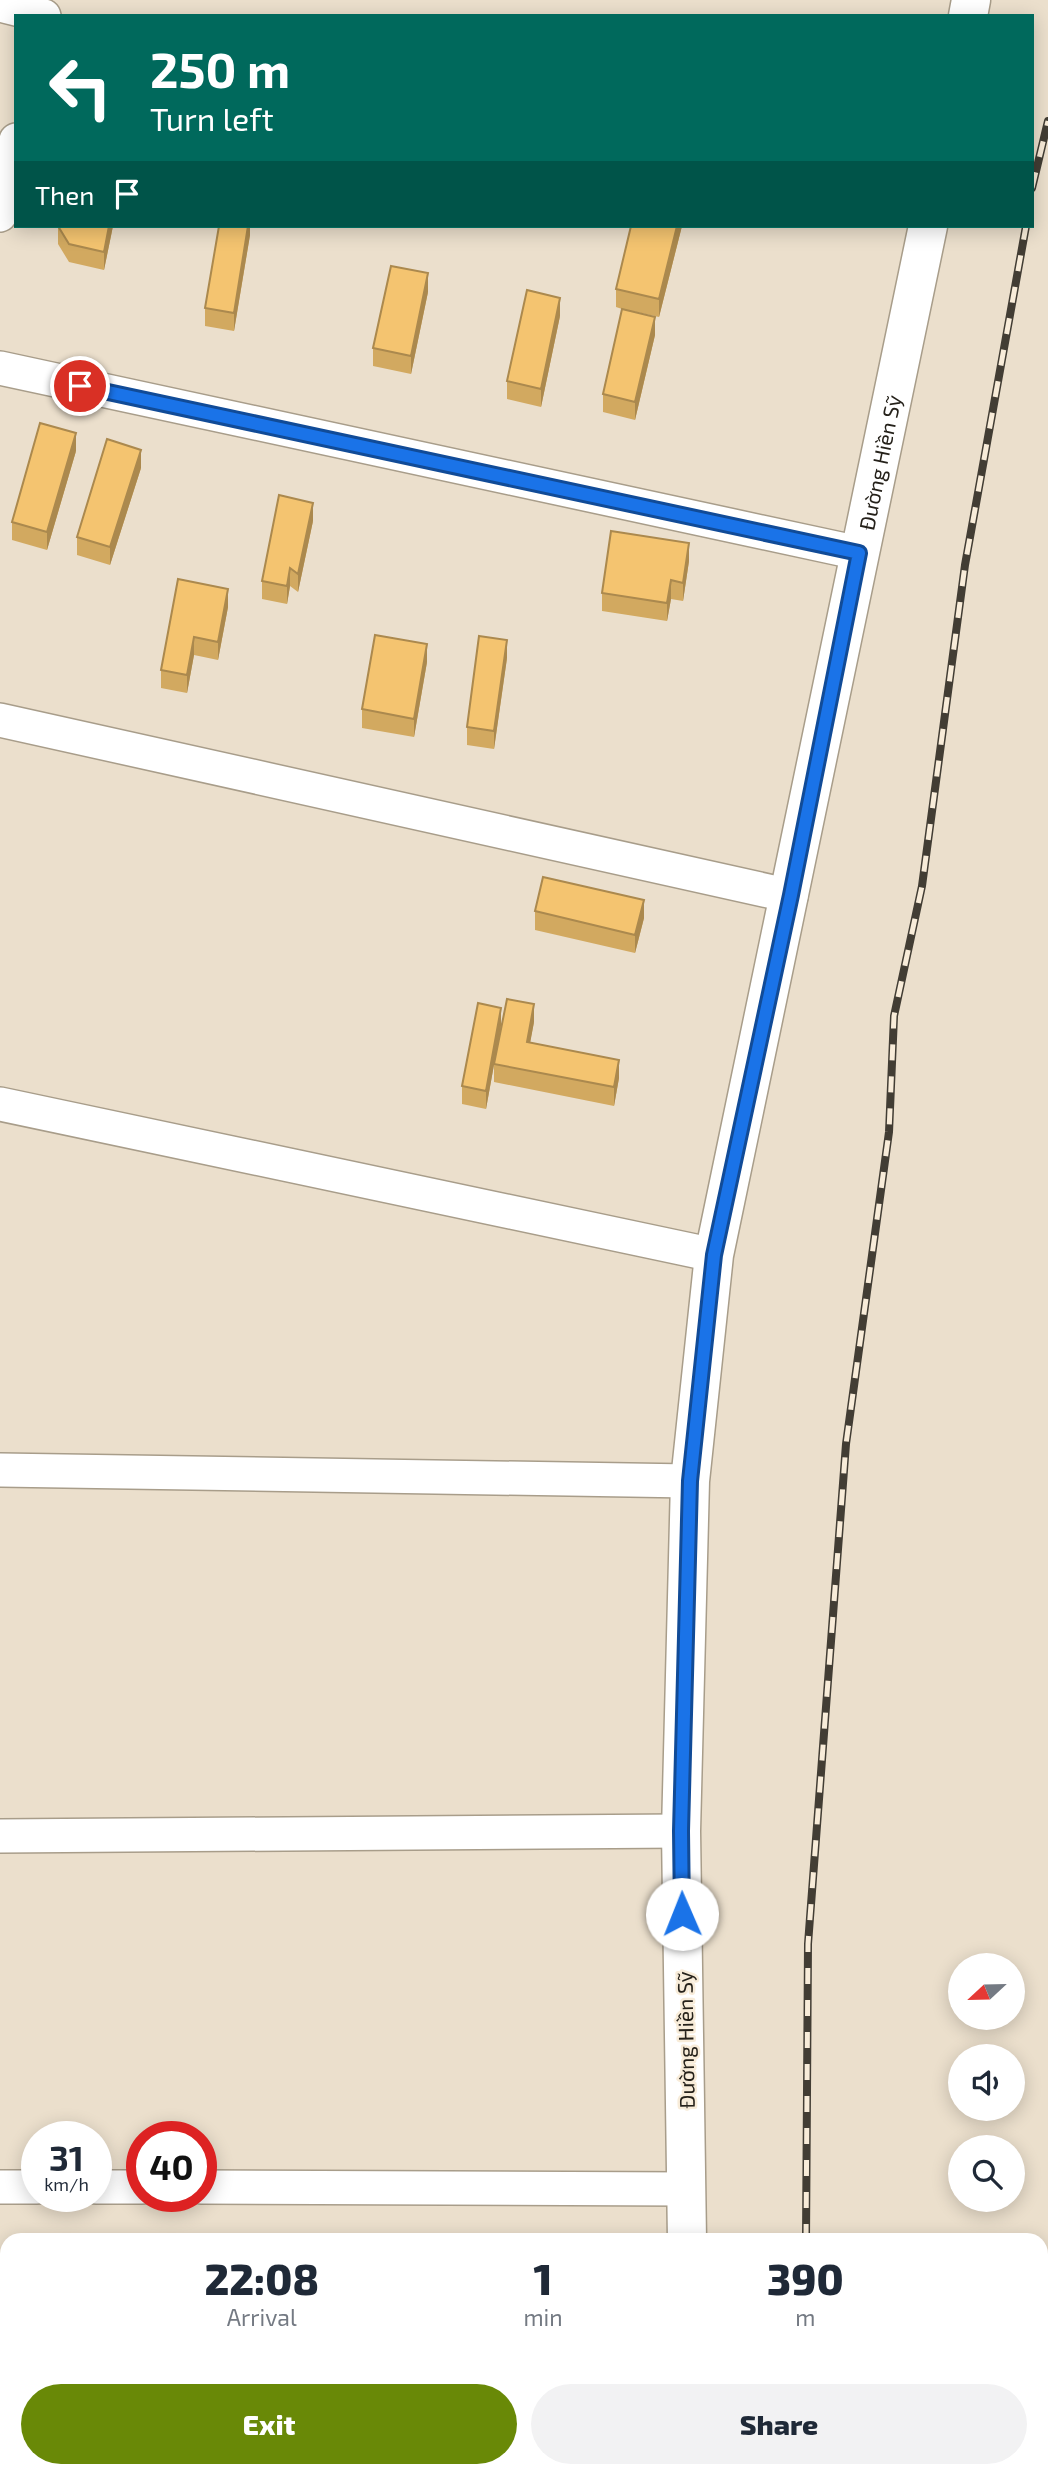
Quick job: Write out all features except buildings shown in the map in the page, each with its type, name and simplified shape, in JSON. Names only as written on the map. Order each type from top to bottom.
[{"type":"street","points":[[0,5],[34,14]]},
{"type":"street","points":[[0,215],[14,149]]},
{"type":"street","name":"Đường Hiền Sỹ","points":[[687,2233],[681,1831],[690,1481],[714,1255],[928,228]]},
{"type":"street","points":[[0,368],[859,553]]},
{"type":"street","points":[[0,720],[791,895]]},
{"type":"street","points":[[0,1104],[714,1255]]},
{"type":"street","points":[[0,1470],[690,1481]]},
{"type":"street","points":[[0,1836],[681,1831]]},
{"type":"street","points":[[0,2187],[21,2187]]},
{"type":"street","points":[[217,2187],[687,2189]]},
{"type":"railway","points":[[1034,180],[1048,121]]},
{"type":"railway","points":[[806,2233],[808,1944],[846,1444],[889,1132],[894,1016],[922,886],[965,565],[1026,228]]},
{"type":"route","points":[[80,386],[859,553],[791,895],[714,1255],[690,1481],[681,1831],[682,1914]]}]
